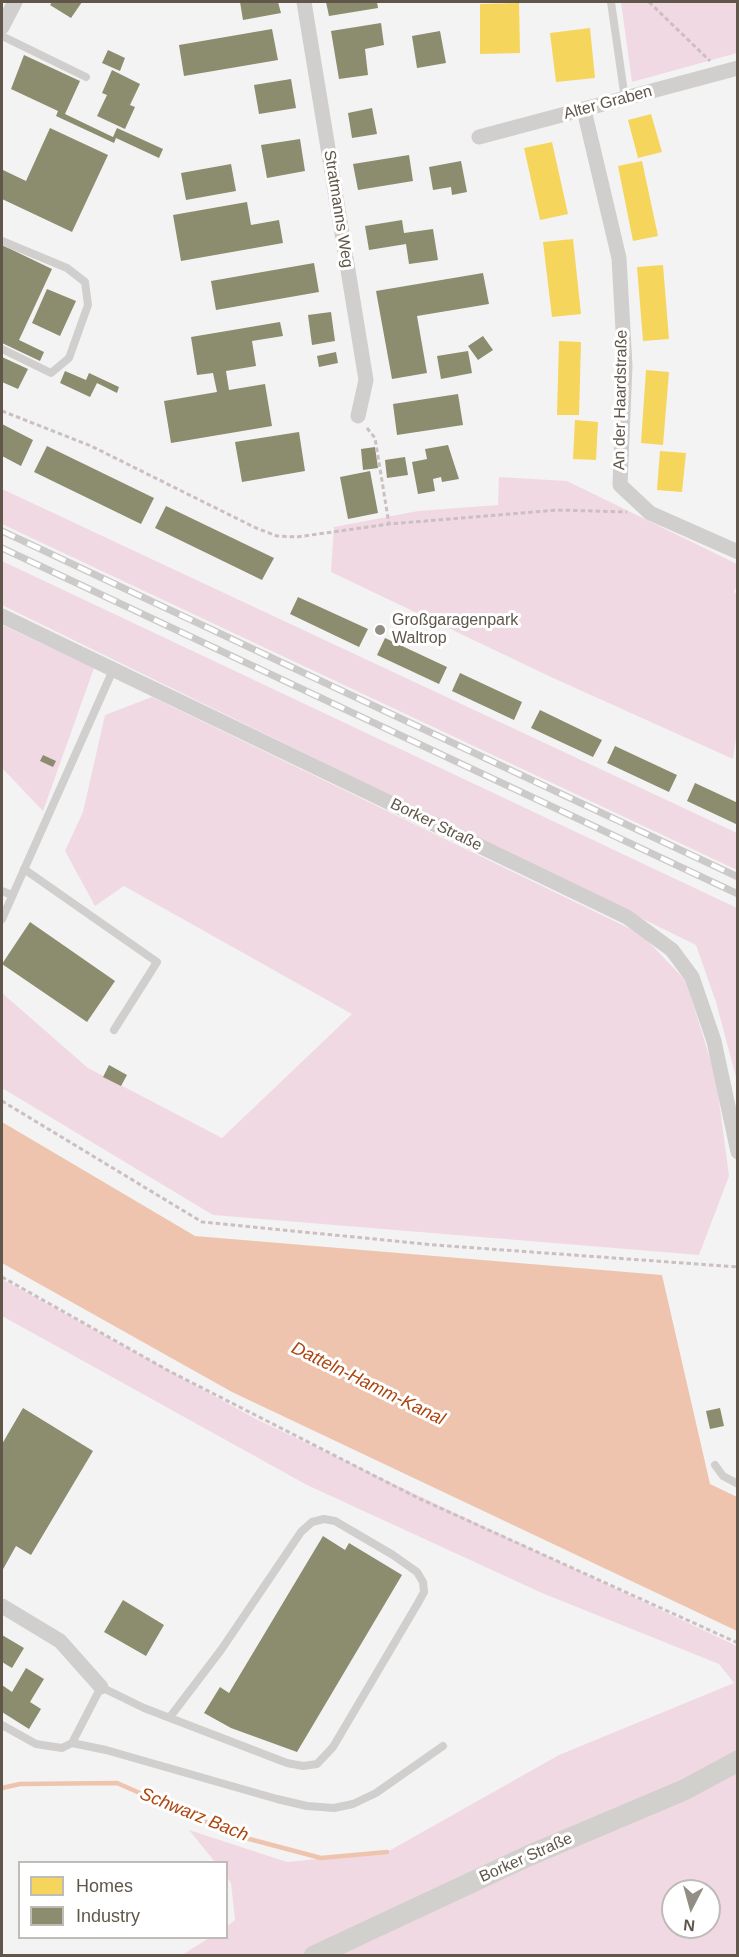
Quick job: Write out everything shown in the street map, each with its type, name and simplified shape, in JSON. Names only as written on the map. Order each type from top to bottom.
[{"type":"street","points":[[2,27],[15,2]]},
{"type":"street","name":"Stratmanns Weg","points":[[304,2],[366,380],[357,416]]},
{"type":"street","name":"Alter Graben","points":[[479,137],[738,68]]},
{"type":"street","name":"An der Haardstraße","points":[[584,110],[619,258],[626,366],[620,485],[650,513],[738,552]]},
{"type":"street","name":"Borker Straße","points":[[2,616],[627,917],[672,950],[692,977],[714,1041],[738,1152]]},
{"type":"street","points":[[2,1606],[60,1641],[101,1687]]},
{"type":"street","name":"Borker Straße","points":[[314,1956],[528,1856],[684,1790],[738,1761]]},
{"type":"lane","points":[[611,2],[625,99]]},
{"type":"lane","points":[[2,36],[86,77]]},
{"type":"lane","points":[[2,241],[67,268],[85,282],[88,305],[69,358],[51,373],[2,349]]},
{"type":"lane","points":[[2,919],[113,670]]},
{"type":"lane","points":[[24,869],[157,962],[114,1030]]},
{"type":"lane","points":[[2,891],[12,895]]},
{"type":"lane","points":[[715,1465],[723,1476],[738,1484]]},
{"type":"lane","points":[[2,1725],[36,1743],[62,1748],[72,1743],[101,1687],[170,1718],[287,1763],[303,1766],[316,1764],[333,1747],[412,1614],[424,1592],[423,1582],[417,1572],[393,1555],[335,1521],[324,1519],[312,1522],[301,1532],[221,1650],[170,1718]]},
{"type":"lane","points":[[72,1743],[106,1750],[277,1799],[307,1806],[334,1808],[353,1804],[376,1792],[443,1746]]},
{"type":"path","points":[[650,2],[722,72]]},
{"type":"path","points":[[2,411],[91,446],[256,528],[277,536],[297,537],[389,524],[558,510],[650,513]]},
{"type":"path","points":[[357,416],[375,438],[389,524]]},
{"type":"path","points":[[2,1101],[202,1222],[435,1245],[738,1267]]},
{"type":"path","points":[[2,1277],[169,1371],[418,1498],[738,1643]]},
{"type":"shaded area","points":[[621,2],[737,2],[737,53],[632,82]]},
{"type":"shaded area","points":[[499,477],[567,481],[737,564],[737,585],[734,592],[738,594],[738,724],[733,759],[551,677],[331,572],[334,527],[418,511],[498,505]]},
{"type":"shaded area","points":[[2,489],[737,833],[737,870],[2,524]]},
{"type":"shaded area","points":[[2,561],[737,908],[737,1081],[716,1002],[696,945],[2,605]]},
{"type":"shaded area","points":[[2,625],[94,668],[43,811],[2,768]]},
{"type":"shaded area","points":[[152,697],[641,934],[686,981],[716,1078],[729,1176],[699,1255],[213,1215],[2,1088],[2,993],[88,1068],[222,1138],[352,1014],[124,886],[95,906],[65,851],[83,812],[105,715]]},
{"type":"shaded area","points":[[2,1279],[256,1419],[737,1646],[737,1955],[182,1955],[207,1939],[228,1939],[228,1925],[235,1920],[231,1883],[228,1878],[228,1861],[214,1861],[189,1830],[287,1862],[387,1852],[559,1755],[734,1683],[719,1664],[542,1593],[307,1485],[2,1316]]},
{"type":"water","name":"Datteln-Hamm-Kanal","points":[[2,1122],[195,1236],[662,1275],[710,1484],[737,1497],[737,1631],[232,1392],[2,1263]]},
{"type":"building: Homes","points":[[519,3],[520,53],[480,54],[480,4]]},
{"type":"building: Homes","points":[[590,28],[595,78],[556,82],[550,33]]},
{"type":"building: Homes","points":[[651,114],[662,152],[638,158],[628,120]]},
{"type":"building: Homes","points":[[552,142],[568,214],[540,220],[524,148]]},
{"type":"building: Homes","points":[[642,161],[658,236],[633,241],[618,166]]},
{"type":"building: Homes","points":[[573,239],[581,314],[552,317],[543,242]]},
{"type":"building: Homes","points":[[663,265],[669,339],[643,341],[637,267]]},
{"type":"building: Homes","points":[[559,341],[581,342],[579,415],[557,415]]},
{"type":"building: Homes","points":[[646,370],[669,372],[663,445],[641,443]]},
{"type":"building: Homes","points":[[575,420],[598,422],[596,460],[573,459]]},
{"type":"building: Homes","points":[[660,451],[686,453],[682,492],[657,490]]},
{"type":"building: Industry","points":[[52,2],[82,2],[71,18],[50,5]]},
{"type":"building: Industry","points":[[240,2],[278,2],[281,13],[243,20]]},
{"type":"building: Industry","points":[[326,2],[377,2],[378,8],[329,16]]},
{"type":"building: Industry","points":[[381,23],[384,45],[365,49],[368,75],[339,79],[331,31]]},
{"type":"building: Industry","points":[[272,29],[278,60],[184,76],[179,45]]},
{"type":"building: Industry","points":[[440,31],[446,63],[417,68],[412,36]]},
{"type":"building: Industry","points":[[108,50],[125,58],[120,71],[102,63]]},
{"type":"building: Industry","points":[[24,55],[80,81],[65,114],[113,137],[117,128],[163,149],[159,158],[116,138],[114,143],[56,116],[58,111],[11,89]]},
{"type":"building: Industry","points":[[112,70],[140,84],[130,105],[135,107],[125,129],[97,116],[107,95],[102,93]]},
{"type":"building: Industry","points":[[291,79],[296,108],[259,114],[254,85]]},
{"type":"building: Industry","points":[[372,108],[377,134],[352,138],[348,113]]},
{"type":"building: Industry","points":[[50,128],[108,155],[72,232],[2,199],[3,170],[26,181]]},
{"type":"building: Industry","points":[[300,139],[305,171],[267,178],[261,145]]},
{"type":"building: Industry","points":[[409,155],[413,181],[358,190],[353,164]]},
{"type":"building: Industry","points":[[461,161],[467,192],[452,195],[451,187],[433,190],[429,167]]},
{"type":"building: Industry","points":[[231,164],[236,191],[186,200],[181,173]]},
{"type":"building: Industry","points":[[247,202],[251,225],[279,220],[283,243],[181,261],[173,215]]},
{"type":"building: Industry","points":[[402,220],[404,233],[433,229],[438,260],[409,264],[406,244],[369,250],[365,226]]},
{"type":"building: Industry","points":[[2,245],[52,269],[19,340],[44,352],[40,361],[2,343]]},
{"type":"building: Industry","points":[[314,263],[319,292],[216,310],[211,281]]},
{"type":"building: Industry","points":[[483,273],[489,304],[417,316],[427,373],[392,379],[376,291]]},
{"type":"building: Industry","points":[[47,289],[76,301],[60,336],[32,323]]},
{"type":"building: Industry","points":[[331,312],[335,341],[312,345],[308,315]]},
{"type":"building: Industry","points":[[280,322],[283,336],[252,341],[256,366],[226,371],[229,390],[265,384],[272,426],[171,443],[164,401],[217,392],[213,373],[197,375],[191,337]]},
{"type":"building: Industry","points":[[483,336],[493,350],[478,360],[468,346]]},
{"type":"building: Industry","points":[[468,351],[472,373],[441,379],[437,356]]},
{"type":"building: Industry","points":[[336,352],[338,363],[319,367],[317,356]]},
{"type":"building: Industry","points":[[2,357],[28,369],[18,389],[2,382]]},
{"type":"building: Industry","points":[[65,371],[86,380],[89,373],[119,387],[117,393],[97,383],[90,397],[60,383]]},
{"type":"building: Industry","points":[[458,394],[463,425],[397,435],[393,404]]},
{"type":"building: Industry","points":[[2,424],[33,440],[21,466],[2,456]]},
{"type":"building: Industry","points":[[299,432],[305,471],[242,482],[235,442]]},
{"type":"building: Industry","points":[[448,445],[459,479],[442,482],[441,477],[433,479],[435,491],[418,494],[412,462],[427,459],[425,449]]},
{"type":"building: Industry","points":[[47,446],[154,498],[141,524],[34,472]]},
{"type":"building: Industry","points":[[375,447],[378,468],[363,470],[361,449]]},
{"type":"building: Industry","points":[[405,457],[408,475],[387,478],[385,460]]},
{"type":"building: Industry","points":[[370,471],[378,513],[348,519],[340,477]]},
{"type":"building: Industry","points":[[166,506],[274,558],[262,580],[155,528]]},
{"type":"building: Industry","points":[[298,597],[368,629],[359,647],[290,614]]},
{"type":"building: Industry","points":[[385,638],[447,667],[439,684],[377,655]]},
{"type":"building: Industry","points":[[460,673],[522,702],[514,720],[452,691]]},
{"type":"building: Industry","points":[[540,710],[602,740],[593,757],[531,728]]},
{"type":"building: Industry","points":[[615,746],[677,775],[669,792],[607,763]]},
{"type":"building: Industry","points":[[43,755],[56,761],[53,767],[40,761]]},
{"type":"building: Industry","points":[[695,783],[738,803],[738,825],[687,801]]},
{"type":"building: Industry","points":[[30,922],[115,981],[87,1022],[2,964]]},
{"type":"building: Industry","points":[[109,1065],[127,1075],[121,1086],[103,1077]]},
{"type":"building: Industry","points":[[23,1408],[93,1451],[31,1555],[16,1546],[2,1571],[2,1444]]},
{"type":"building: Industry","points":[[720,1408],[724,1426],[710,1429],[706,1411]]},
{"type":"building: Industry","points":[[323,1536],[345,1550],[349,1543],[402,1575],[297,1752],[231,1728],[204,1713],[220,1687],[229,1693]]},
{"type":"building: Industry","points":[[123,1600],[164,1625],[146,1656],[104,1632]]},
{"type":"building: Industry","points":[[2,1635],[24,1648],[12,1668],[2,1662]]},
{"type":"building: Industry","points":[[26,1668],[44,1679],[30,1702],[41,1709],[29,1729],[2,1712],[2,1685],[12,1692]]},
{"type":"waterway","name":"Schwarz Bach","points":[[2,1788],[20,1784],[117,1783],[238,1836],[321,1858],[387,1852]]},
{"type":"railway","points":[[2,531],[738,877]]},
{"type":"railway","points":[[2,548],[738,894]]},
{"type":"place","name":"Großgaragenpark Waltrop","points":[[380,630]]}]
